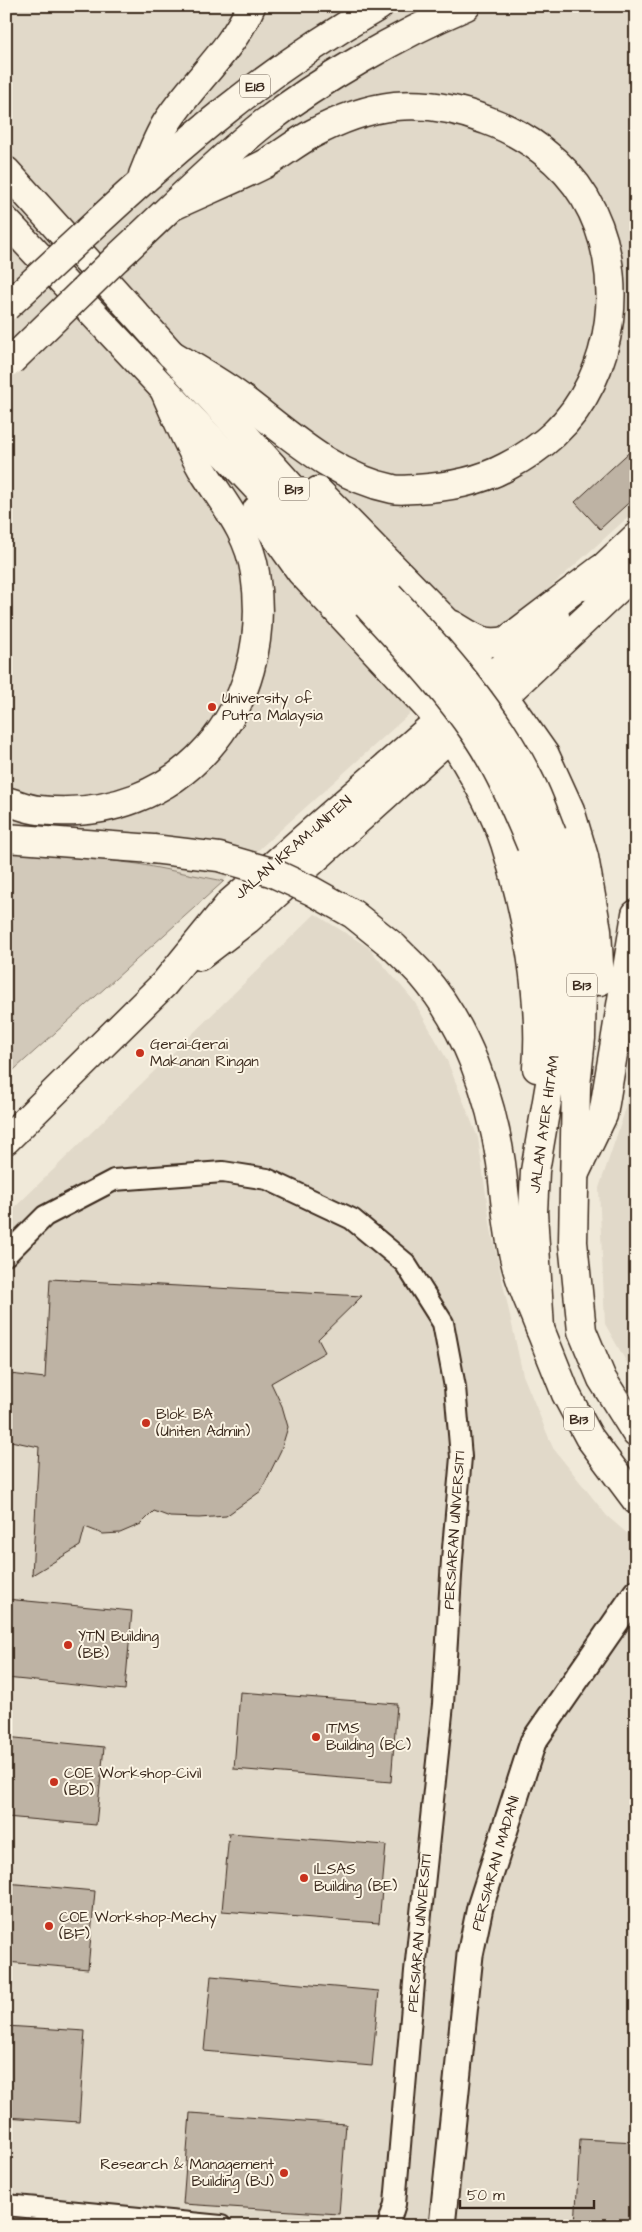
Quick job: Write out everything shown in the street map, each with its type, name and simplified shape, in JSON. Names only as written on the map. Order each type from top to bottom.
[{"type":"main road","points":[[141,181],[169,119],[228,47],[251,6]]},
{"type":"main road","name":"E18","points":[[6,307],[141,181],[211,120],[259,83],[328,35],[379,6]]},
{"type":"main road","name":"E18","points":[[8,365],[118,257],[264,124],[307,94],[400,38],[466,6]]},
{"type":"main road","points":[[171,354],[243,399],[291,438],[352,477],[396,490],[443,488],[487,477],[528,455],[555,433],[575,408],[597,371],[611,299],[608,264],[601,232],[584,197],[563,169],[530,141],[496,124],[465,112],[424,106],[394,106],[353,116],[313,134],[264,164],[173,206]]},
{"type":"main road","points":[[6,172],[198,383],[231,406],[396,568],[445,620],[498,686],[545,755],[570,810],[584,857],[597,930],[600,1022],[588,1112],[577,1139]]},
{"type":"main road","points":[[6,221],[163,387],[202,469],[242,530],[255,571],[259,614],[256,649],[246,686],[227,724],[201,757],[168,782],[128,803],[85,811],[38,810],[6,801]]},
{"type":"main road","name":"B13","points":[[198,383],[378,600]]},
{"type":"main road","name":"B13","points":[[163,387],[196,424],[378,600],[420,629],[484,706],[531,781],[542,840]]},
{"type":"main road","points":[[196,424],[214,456],[257,510],[301,572],[443,729],[473,774],[504,841],[529,943],[536,996],[538,1055],[532,1115],[540,1138]]},
{"type":"main road","points":[[445,620],[480,641],[492,644],[506,641],[601,569],[636,537]]},
{"type":"main road","points":[[498,686],[601,569]]},
{"type":"main road","points":[[498,686],[636,572]]},
{"type":"main road","points":[[474,670],[498,686],[507,712],[504,724],[497,733],[488,740],[476,744],[464,744],[443,729],[433,703],[443,682],[452,675],[474,670]]},
{"type":"main road","name":"JALAN IKRAM-UNITEN","points":[[6,1140],[164,984],[230,903],[443,729]]},
{"type":"main road","points":[[6,838],[153,849],[219,857],[271,872],[312,891],[353,914],[393,946],[423,976],[449,1011],[472,1057],[491,1111],[501,1163],[507,1218],[515,1262],[540,1329]]},
{"type":"main road","name":"JALAN AYER HITAM","points":[[542,840],[546,895],[555,950],[558,998],[555,1054],[535,1171],[533,1212],[540,1329],[566,1394],[589,1438],[636,1500]]},
{"type":"main road","name":"JALAN AYER HITAM","points":[[542,840],[569,892],[578,938],[582,986],[581,1038],[576,1086],[577,1139],[573,1242],[582,1332],[602,1379],[636,1433]]},
{"type":"main road","points":[[575,1173],[602,1115],[636,914]]},
{"type":"street","name":"PERSIARAN UNIVERSITI","points":[[6,1255],[45,1216],[114,1180],[223,1172],[267,1179],[352,1219],[405,1263],[443,1323],[455,1387],[461,1457],[452,1560],[444,1704],[416,1953],[395,2204],[388,2226]]},
{"type":"street","name":"PERSIARAN MADANI","points":[[442,2226],[470,1955],[483,1897],[532,1742],[636,1593]]},
{"type":"street","points":[[6,2205],[221,2226]]},
{"type":"shaded area","name":"University of Putra Malaysia","points":[[6,6],[636,6],[636,510],[6,1077]]},
{"type":"shaded area","points":[[6,848],[138,864],[224,881],[6,1077]]},
{"type":"shaded area","points":[[315,914],[368,947],[414,1001],[446,1058],[478,1138],[491,1229],[523,1375],[553,1448],[607,1516],[636,1541],[636,2226],[6,2226],[6,1216]]},
{"type":"shaded area","points":[[636,1044],[636,1379],[605,1324],[599,1188],[624,1114]]},
{"type":"building","points":[[636,446],[636,496],[600,529],[575,502]]},
{"type":"building","name":"Blok BA (Uniten Admin)","points":[[50,1279],[362,1296],[318,1339],[325,1352],[271,1383],[282,1406],[288,1427],[281,1450],[261,1491],[226,1516],[199,1518],[170,1517],[154,1511],[141,1524],[120,1533],[103,1534],[85,1527],[80,1546],[32,1575],[39,1447],[6,1440],[6,1418],[10,1374],[45,1378]]},
{"type":"building","name":"YTN Building (BB)","points":[[6,1599],[132,1611],[125,1690],[6,1678]]},
{"type":"building","name":"ITMS Building (BC)","points":[[240,1692],[397,1704],[391,1782],[234,1769]]},
{"type":"building","name":"COE Workshop-Civil (BD)","points":[[6,1737],[104,1747],[96,1825],[6,1817]]},
{"type":"building","name":"ILSAS Building (BE)","points":[[229,1833],[386,1845],[379,1923],[222,1911]]},
{"type":"building","name":"COE Workshop-Mechy (BF)","points":[[6,1883],[95,1891],[88,1969],[6,1962]]},
{"type":"building","points":[[211,1976],[379,1991],[372,2066],[204,2051]]},
{"type":"building","points":[[6,2026],[85,2031],[79,2122],[6,2117]]},
{"type":"building","points":[[190,2113],[346,2124],[339,2214],[183,2204]]},
{"type":"building","points":[[580,2139],[636,2142],[636,2226],[575,2226]]},
{"type":"place","name":"University of Putra Malaysia","points":[[212,707]]},
{"type":"place","name":"Gerai-Gerai Makanan Ringan","points":[[140,1053]]},
{"type":"place","name":"Blok BA (Uniten Admin)","points":[[146,1423]]},
{"type":"place","name":"YTN Building (BB)","points":[[68,1645]]},
{"type":"place","name":"ITMS Building (BC)","points":[[316,1737]]},
{"type":"place","name":"COE Workshop-Civil (BD)","points":[[54,1782]]},
{"type":"place","name":"ILSAS Building (BE)","points":[[304,1878]]},
{"type":"place","name":"COE Workshop-Mechy (BF)","points":[[49,1926]]},
{"type":"place","name":"Research & Management Building (BJ)","points":[[284,2173]]}]
